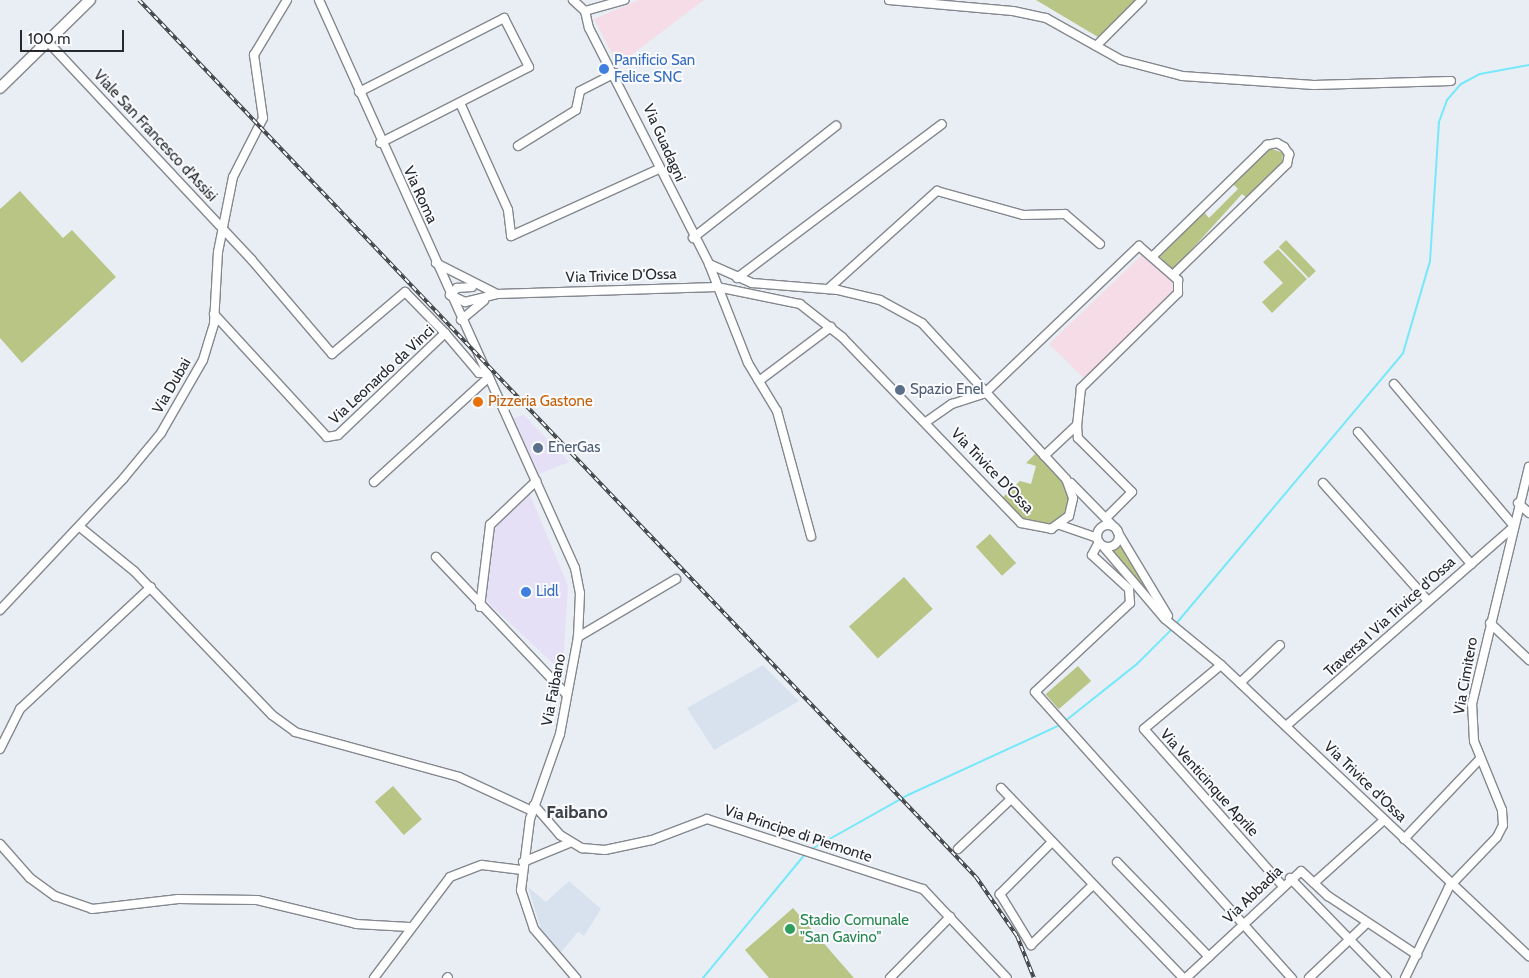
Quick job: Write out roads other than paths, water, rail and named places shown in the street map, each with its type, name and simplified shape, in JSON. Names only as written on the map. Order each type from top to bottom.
[{"type":"main road","points":[[0,88],[90,0]]},
{"type":"street","name":"Via Dubai","points":[[0,610],[81,528],[161,433],[203,360],[214,314],[222,228],[232,177],[263,118],[254,55],[287,0]]},
{"type":"street","name":"Via Roma","points":[[319,0],[380,143],[498,400]]},
{"type":"street","points":[[573,0],[586,11],[624,0]]},
{"type":"street","points":[[889,0],[1013,10],[1046,18],[1135,66],[1182,76],[1314,85],[1451,81]]},
{"type":"street","points":[[1096,46],[1142,0]]},
{"type":"street","name":"Via Guadagni","points":[[586,11],[589,28],[615,72],[659,169],[693,238],[709,264],[717,287],[759,381],[777,411],[810,536]]},
{"type":"street","points":[[359,92],[504,18],[529,67],[380,143]]},
{"type":"street","name":"Viale San Francesco d'Assisi","points":[[48,41],[222,228],[332,354],[405,292],[445,333]]},
{"type":"street","points":[[518,146],[576,110],[580,91],[615,72]]},
{"type":"street","points":[[460,103],[508,210],[511,236],[659,169]]},
{"type":"street","points":[[736,278],[942,124]]},
{"type":"street","points":[[693,238],[836,126]]},
{"type":"street","points":[[1154,255],[1267,145],[1277,142],[1284,147],[1289,154],[1287,164],[1173,275]]},
{"type":"street","points":[[828,289],[938,190],[1023,215],[1064,214],[1100,244]]},
{"type":"street","points":[[926,422],[952,404],[985,393],[1131,251],[1139,246],[1154,255],[1178,280],[1178,293],[1081,388],[1077,425],[1078,438],[1132,492],[1106,518]]},
{"type":"street","name":"Via Trivice D'Ossa","points":[[436,263],[480,289]]},
{"type":"street","points":[[709,264],[736,278],[786,289],[828,289],[880,300],[917,320],[1044,456],[1116,529],[1166,618]]},
{"type":"street","name":"Via Trivice D'Ossa","points":[[450,295],[465,286],[497,294],[717,287],[800,304],[831,327],[926,422],[1021,523],[1044,530],[1060,525]]},
{"type":"street","name":"Via Trivice D'Ossa","points":[[450,295],[465,302],[488,298],[497,294]]},
{"type":"street","name":"Via Trivice D'Ossa","points":[[461,320],[488,298]]},
{"type":"street","name":"Via Leonardo da Vinci","points":[[214,314],[327,437],[338,435],[445,333],[479,373],[487,376]]},
{"type":"street","points":[[759,381],[831,327]]},
{"type":"street","points":[[374,482],[487,376]]},
{"type":"street","points":[[1394,384],[1512,527]]},
{"type":"street","name":"Via Faibano","points":[[498,400],[575,568],[580,593],[578,637],[560,734],[533,808],[523,866],[526,916],[576,978]]},
{"type":"street","points":[[1044,456],[1077,425]]},
{"type":"street","points":[[1358,432],[1471,564]]},
{"type":"street","name":"Via Cimitero","points":[[1405,978],[1453,884],[1498,837],[1503,825],[1502,810],[1480,759],[1472,704],[1512,527],[1529,467]]},
{"type":"street","points":[[1066,479],[1073,504],[1060,525],[1100,542],[1115,543],[1116,529]]},
{"type":"street","points":[[480,607],[490,525],[536,481]]},
{"type":"street","points":[[1323,484],[1428,602]]},
{"type":"street","points":[[1518,503],[1529,514]]},
{"type":"street","points":[[1116,529],[1103,526],[1100,542],[1092,555],[1129,589],[1130,603],[1035,692],[1242,925],[1292,978]]},
{"type":"street","name":"Traversa I Via Trivice d'Ossa","points":[[1286,726],[1512,527]]},
{"type":"street","points":[[81,528],[151,587],[272,714],[295,732],[458,778],[533,808],[569,843],[523,866],[482,865],[460,872],[437,890],[374,978]]},
{"type":"street","points":[[1100,542],[1166,618]]},
{"type":"street","points":[[436,557],[480,607],[567,695]]},
{"type":"street","points":[[578,637],[676,580]]},
{"type":"street","points":[[0,749],[20,709],[151,587]]},
{"type":"street","name":"Via Trivice d'Ossa","points":[[1166,618],[1221,665],[1529,956]]},
{"type":"street","points":[[1490,623],[1529,660]]},
{"type":"street","points":[[1240,683],[1280,645]]},
{"type":"street","name":"Via Venticinque Aprile","points":[[1221,665],[1144,730],[1282,885]]},
{"type":"street","points":[[1404,839],[1480,759]]},
{"type":"street","points":[[1001,788],[1184,978]]},
{"type":"street","points":[[958,848],[1011,799]]},
{"type":"street","name":"Via Principe di Piemonte","points":[[569,843],[605,850],[652,840],[707,819],[923,889],[1005,977]]},
{"type":"street","points":[[1314,883],[1384,820]]},
{"type":"street","points":[[1052,842],[1000,894],[1031,945],[1093,885]]},
{"type":"street","points":[[0,844],[30,878],[55,896],[92,909],[178,899],[257,900],[356,924],[409,927]]},
{"type":"street","points":[[1117,862],[1209,957]]},
{"type":"street","points":[[1293,875],[1387,978]]},
{"type":"street","name":"Via Abbadia","points":[[1184,978],[1209,957],[1293,875],[1314,883],[1367,923],[1417,955]]},
{"type":"street","points":[[890,978],[950,917]]},
{"type":"street","points":[[1309,978],[1367,923]]},
{"type":"waterway","points":[[1175,625],[1403,353],[1430,261],[1439,122],[1447,100],[1461,84],[1480,74],[1529,65]]},
{"type":"waterway","points":[[1064,722],[1137,664],[1172,629]]},
{"type":"waterway","points":[[810,850],[908,795],[1060,725]]},
{"type":"waterway","points":[[703,978],[806,853]]},
{"type":"railway","points":[[139,0],[976,877],[1017,936],[1034,978]]},
{"type":"place","name":"Panificio San Felice SNC","points":[[604,69]]},
{"type":"place","name":"Spazio Enel","points":[[900,390]]},
{"type":"place","name":"Pizzeria Gastone","points":[[478,402]]},
{"type":"place","name":"EnerGas","points":[[538,448]]},
{"type":"place","name":"Lidl","points":[[526,592]]},
{"type":"place","name":"Stadio Comunale \"San Gavino\"","points":[[790,929]]},
{"type":"district","name":"Faibano","points":[[577,812]]}]
